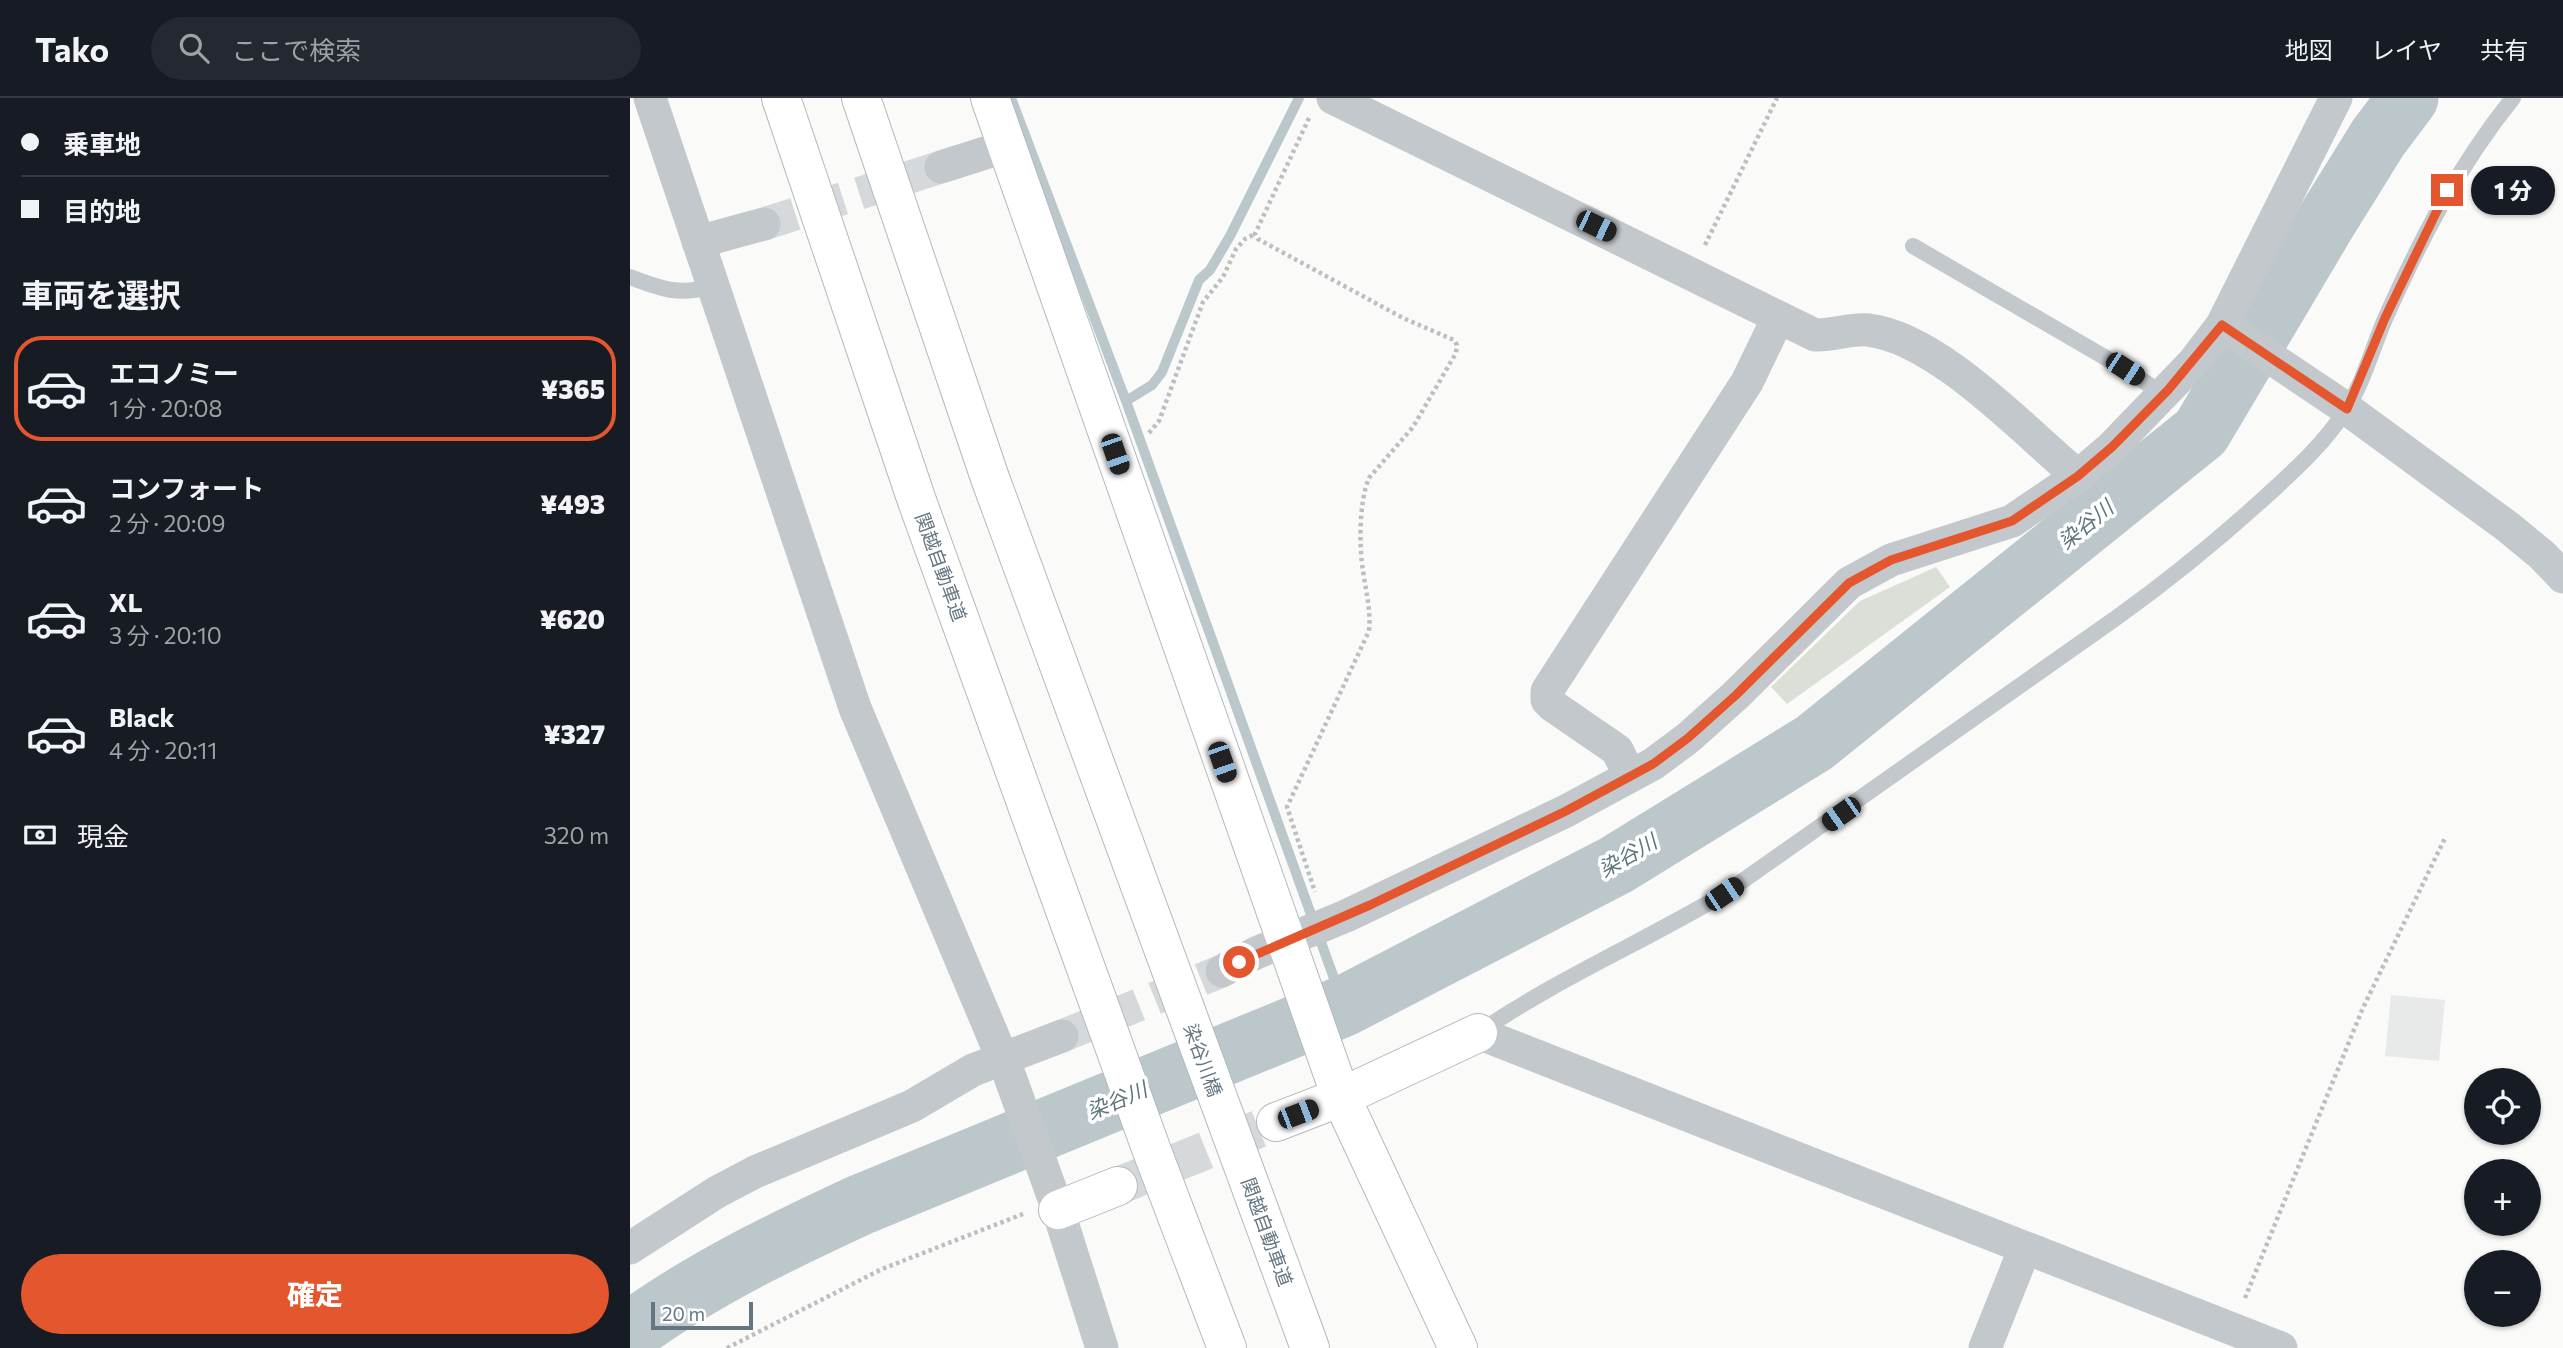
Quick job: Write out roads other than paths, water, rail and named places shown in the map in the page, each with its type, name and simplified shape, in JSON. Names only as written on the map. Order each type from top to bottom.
[{"type":"main road","name":"関越自動車道","points":[[781,98],[917,501],[1152,1151],[1227,1348]]},
{"type":"main road","name":"染谷川橋","points":[[861,98],[990,478],[1224,1116]]},
{"type":"main road","points":[[990,98],[1338,1088],[1458,1348]]},
{"type":"main road","points":[[1276,1122],[1338,1088],[1478,1033]]},
{"type":"main road","name":"関越自動車道","points":[[1224,1116],[1310,1348]]},
{"type":"main road","points":[[1055,1201],[1118,1186]]},
{"type":"street","points":[[650,98],[855,708],[1005,1067],[1055,1201],[1102,1348]]},
{"type":"street","points":[[1222,971],[1255,953],[1287,949],[1327,924],[1566,811],[1653,764],[1688,738],[1736,695],[1849,583],[1891,560],[2012,521],[2078,476],[2112,447],[2227,328],[2336,98]]},
{"type":"street","points":[[1322,104],[1692,273],[1815,335],[1868,330],[1911,344],[1952,368],[2078,476]]},
{"type":"street","points":[[941,167],[1007,146]]},
{"type":"street","points":[[698,242],[764,224]]},
{"type":"street","points":[[1630,776],[1618,750],[1553,706],[1547,700],[1547,691],[1747,382],[1778,318]]},
{"type":"street","points":[[2227,328],[2341,405],[2508,527],[2563,577]]},
{"type":"street","points":[[1478,1033],[2281,1348]]},
{"type":"street","points":[[630,1248],[705,1199],[755,1172],[912,1106],[974,1070],[1005,1067],[1062,1036]]},
{"type":"street","points":[[1985,1348],[2025,1248]]},
{"type":"lane","points":[[1478,1033],[1508,1012],[1668,928],[1724,894],[2106,625],[2181,571],[2225,534],[2287,477],[2331,431],[2341,405],[2447,190],[2480,138],[2513,98]]},
{"type":"lane","points":[[1913,246],[2125,369],[2163,394]]},
{"type":"lane","points":[[630,277],[664,290],[682,292],[713,286]]},
{"type":"waterway","points":[[1011,98],[1126,401],[1344,1006]]},
{"type":"waterway","points":[[1126,401],[1152,385],[1162,372],[1199,280],[1210,270],[1230,236],[1299,98]]},
{"type":"waterway","name":"染谷川","points":[[630,1332],[713,1279],[860,1205],[1344,1006],[1616,865],[1814,743],[2201,432],[2324,225],[2378,138],[2408,98]]},
{"type":"tunnel","points":[[764,224],[941,167]]},
{"type":"tunnel","points":[[1062,1036],[1222,971]]},
{"type":"tunnel","points":[[1118,1186],[1276,1122]]}]
